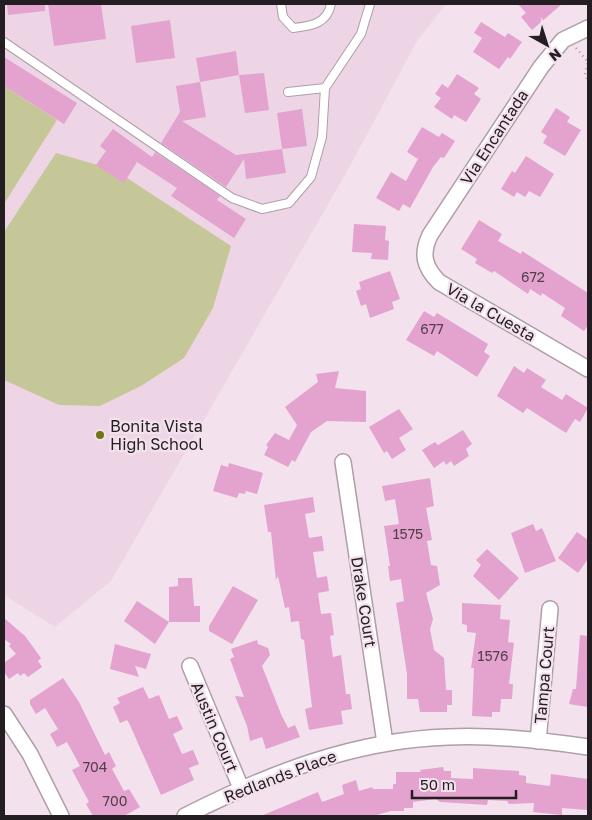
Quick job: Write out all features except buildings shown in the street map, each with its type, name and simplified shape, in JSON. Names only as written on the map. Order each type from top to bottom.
[{"type":"street","name":"Via Encantada","points":[[430,235],[541,66],[557,46],[581,31]]},
{"type":"street","name":"Via la Cuesta","points":[[430,235],[425,246],[425,262],[429,272],[439,282],[588,369]]},
{"type":"street","name":"Drake Court","points":[[343,462],[385,743]]},
{"type":"street","name":"Tampa Court","points":[[538,741],[550,609]]},
{"type":"street","name":"Austin Court","points":[[190,666],[241,788]]},
{"type":"street","points":[[4,714],[30,754],[61,816]]},
{"type":"street","name":"Redlands Place","points":[[185,816],[241,788],[326,757],[385,743],[462,737],[538,741],[588,747]]},
{"type":"lane","points":[[281,4],[282,17],[293,28],[316,25],[329,12],[331,4]]},
{"type":"lane","points":[[4,42],[232,198],[262,209],[289,203],[311,177],[322,137],[325,88],[361,34],[370,4]]},
{"type":"lane","points":[[288,92],[325,88]]},
{"type":"path","points":[[581,31],[577,49],[588,62],[585,75],[588,81]]},
{"type":"shaded area","name":"Bonita Vista High School","points":[[4,4],[446,4],[417,41],[349,168],[111,581],[55,627],[4,595]]},
{"type":"green space","points":[[4,86],[57,120],[4,204]]},
{"type":"green space","points":[[56,153],[115,170],[231,246],[213,308],[184,358],[141,386],[100,406],[59,405],[4,380],[4,232]]},
{"type":"place","name":"Bonita Vista High School","points":[[100,435]]}]
